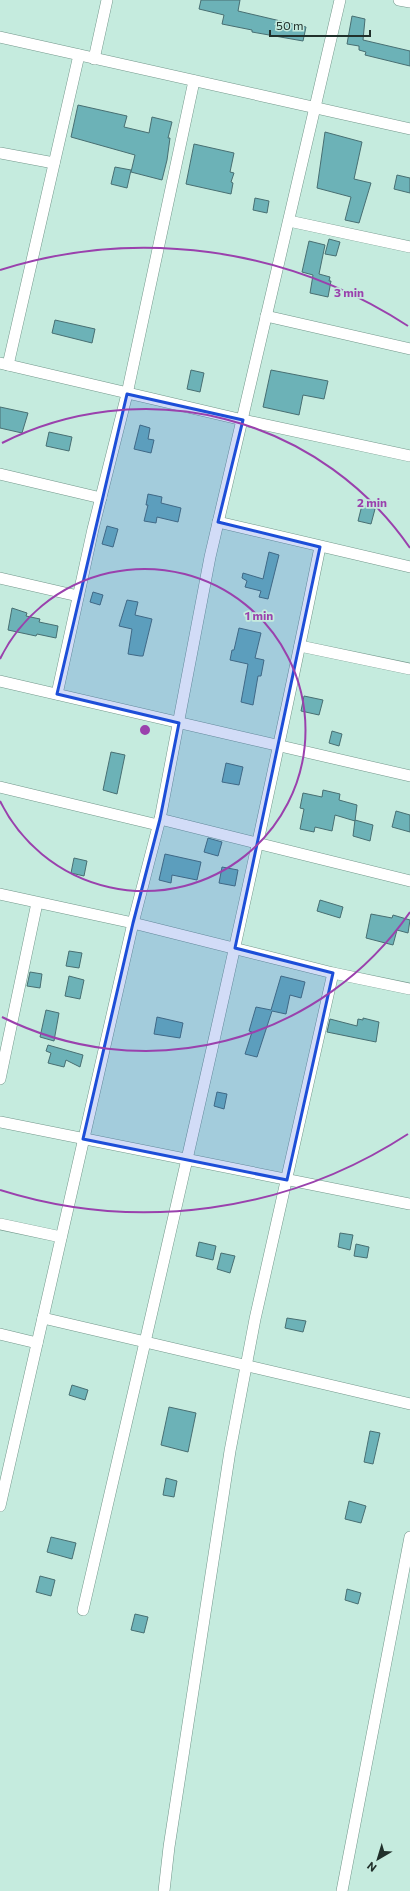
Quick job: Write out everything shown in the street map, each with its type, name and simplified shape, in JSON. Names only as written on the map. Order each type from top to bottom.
[{"type":"street","points":[[94,58],[108,0]]},
{"type":"street","points":[[0,1506],[133,923],[159,822],[218,522],[316,108],[340,0]]},
{"type":"street","points":[[399,0],[410,2]]},
{"type":"street","points":[[0,37],[410,129]]},
{"type":"street","points":[[79,55],[4,364],[127,394],[410,456]]},
{"type":"street","points":[[57,694],[78,596],[127,394],[194,81]]},
{"type":"street","points":[[0,153],[54,163]]},
{"type":"street","points":[[289,221],[410,247]]},
{"type":"street","points":[[266,316],[410,349]]},
{"type":"street","points":[[0,474],[101,498]]},
{"type":"street","points":[[218,522],[410,568]]},
{"type":"street","points":[[83,1610],[235,948],[280,746],[320,547]]},
{"type":"street","points":[[0,578],[78,596]]},
{"type":"street","points":[[300,646],[410,669]]},
{"type":"street","points":[[0,681],[410,776]]},
{"type":"street","points":[[0,787],[258,843],[410,881]]},
{"type":"street","points":[[0,894],[133,923],[333,973],[410,990]]},
{"type":"street","points":[[0,1079],[37,903]]},
{"type":"street","points":[[164,1891],[169,1847],[228,1459],[246,1366],[333,973]]},
{"type":"street","points":[[0,1122],[410,1204]]},
{"type":"street","points":[[0,1224],[61,1237]]},
{"type":"street","points":[[43,1318],[410,1404]]},
{"type":"street","points":[[0,1334],[37,1343]]},
{"type":"street","points":[[342,1891],[407,1570],[410,1537]]},
{"type":"highlighted area","points":[[127,394],[243,420],[218,522],[320,547],[235,948],[333,973],[287,1180],[83,1139],[133,923],[160,819],[179,723],[57,694]]},
{"type":"building","points":[[201,0],[240,0],[238,11],[306,27],[303,41],[252,32],[252,30],[222,24],[224,15],[199,9]]},
{"type":"building","points":[[352,16],[365,19],[363,40],[410,51],[410,66],[365,55],[366,52],[359,50],[359,46],[347,44]]},
{"type":"building","points":[[78,105],[127,116],[124,127],[149,133],[152,117],[172,122],[168,138],[170,138],[167,160],[162,180],[131,172],[135,155],[71,137]]},
{"type":"building","points":[[325,132],[362,142],[354,179],[371,183],[359,223],[345,220],[351,197],[317,188]]},
{"type":"building","points":[[194,144],[234,153],[230,172],[234,173],[231,182],[233,183],[231,194],[186,184]]},
{"type":"building","points":[[115,167],[131,170],[127,188],[111,184]]},
{"type":"building","points":[[397,175],[410,178],[410,193],[394,189]]},
{"type":"building","points":[[255,198],[269,201],[267,213],[253,210]]},
{"type":"building","points":[[329,239],[340,242],[336,256],[325,254]]},
{"type":"building","points":[[309,241],[325,245],[319,274],[330,277],[329,281],[331,281],[328,297],[310,293],[313,275],[302,272]]},
{"type":"building","points":[[55,320],[95,329],[92,343],[52,333]]},
{"type":"building","points":[[191,370],[204,373],[200,392],[187,389]]},
{"type":"building","points":[[271,370],[328,381],[324,399],[303,395],[299,415],[263,407]]},
{"type":"building","points":[[0,407],[28,413],[22,433],[0,428]]},
{"type":"building","points":[[140,425],[150,428],[148,439],[154,440],[151,453],[134,449]]},
{"type":"building","points":[[49,432],[72,437],[69,451],[46,446]]},
{"type":"building","points":[[148,494],[162,497],[161,503],[181,508],[178,522],[157,517],[156,523],[144,521],[148,505],[146,505]]},
{"type":"building","points":[[362,505],[375,509],[371,524],[358,521]]},
{"type":"building","points":[[107,526],[118,529],[113,547],[102,544]]},
{"type":"building","points":[[269,552],[279,555],[268,599],[259,597],[261,591],[245,587],[247,581],[242,578],[243,573],[263,579]]},
{"type":"building","points":[[93,592],[103,595],[100,605],[90,602]]},
{"type":"building","points":[[127,600],[138,602],[135,615],[152,619],[143,656],[128,654],[132,629],[119,626]]},
{"type":"building","points":[[12,608],[27,613],[26,616],[40,619],[39,622],[58,626],[56,638],[37,634],[36,636],[8,630]]},
{"type":"building","points":[[239,628],[261,633],[255,658],[264,660],[261,676],[258,676],[253,705],[241,702],[248,664],[230,660]]},
{"type":"building","points":[[304,696],[323,700],[319,715],[301,711]]},
{"type":"building","points":[[332,731],[342,734],[339,746],[329,743]]},
{"type":"building","points":[[111,752],[125,755],[117,794],[103,790]]},
{"type":"building","points":[[226,763],[243,767],[239,785],[222,782]]},
{"type":"building","points":[[323,790],[340,794],[339,800],[357,805],[355,821],[335,815],[332,831],[315,827],[314,832],[300,829],[304,809],[300,808],[303,793],[322,797]]},
{"type":"building","points":[[396,811],[410,815],[410,832],[392,827]]},
{"type":"building","points":[[355,820],[373,825],[370,841],[353,836]]},
{"type":"building","points":[[208,838],[222,842],[218,856],[204,852]]},
{"type":"building","points":[[165,854],[201,862],[197,880],[172,875],[171,883],[159,880]]},
{"type":"building","points":[[74,858],[87,861],[84,876],[71,873]]},
{"type":"building","points":[[222,867],[238,870],[235,886],[219,883]]},
{"type":"building","points":[[320,900],[343,907],[340,918],[317,911]]},
{"type":"building","points":[[371,914],[392,918],[393,915],[410,920],[408,933],[397,930],[393,945],[366,938]]},
{"type":"building","points":[[69,951],[82,953],[79,968],[66,966]]},
{"type":"building","points":[[30,972],[42,974],[40,988],[27,986]]},
{"type":"building","points":[[69,976],[84,980],[80,999],[65,996]]},
{"type":"building","points":[[281,976],[305,982],[301,998],[290,995],[286,1014],[272,1011],[257,1057],[245,1054],[252,1032],[249,1031],[256,1007],[271,1010]]},
{"type":"building","points":[[46,1010],[59,1013],[54,1041],[40,1037]]},
{"type":"building","points":[[157,1017],[183,1023],[180,1038],[154,1034]]},
{"type":"building","points":[[363,1018],[379,1022],[376,1042],[327,1032],[330,1019],[357,1026],[358,1019],[363,1020]]},
{"type":"building","points":[[48,1045],[83,1055],[80,1067],[66,1060],[64,1067],[48,1063],[51,1053],[46,1051]]},
{"type":"building","points":[[217,1092],[227,1094],[224,1109],[214,1106]]},
{"type":"building","points":[[340,1233],[353,1235],[350,1250],[338,1247]]},
{"type":"building","points":[[199,1242],[216,1246],[213,1260],[196,1256]]},
{"type":"building","points":[[356,1244],[369,1247],[367,1258],[354,1256]]},
{"type":"building","points":[[221,1253],[235,1256],[230,1273],[217,1269]]},
{"type":"building","points":[[287,1318],[306,1321],[303,1332],[285,1328]]},
{"type":"building","points":[[72,1385],[88,1390],[85,1400],[69,1395]]},
{"type":"building","points":[[169,1407],[196,1413],[188,1452],[161,1445]]},
{"type":"building","points":[[370,1431],[380,1433],[373,1464],[364,1462]]},
{"type":"building","points":[[166,1478],[177,1481],[174,1497],[163,1495]]},
{"type":"building","points":[[349,1501],[366,1506],[361,1523],[345,1519]]},
{"type":"building","points":[[51,1537],[76,1543],[72,1559],[47,1552]]},
{"type":"building","points":[[40,1576],[55,1580],[51,1596],[36,1592]]},
{"type":"building","points":[[347,1589],[361,1593],[358,1604],[345,1600]]},
{"type":"building","points":[[135,1614],[148,1617],[144,1633],[131,1630]]}]
